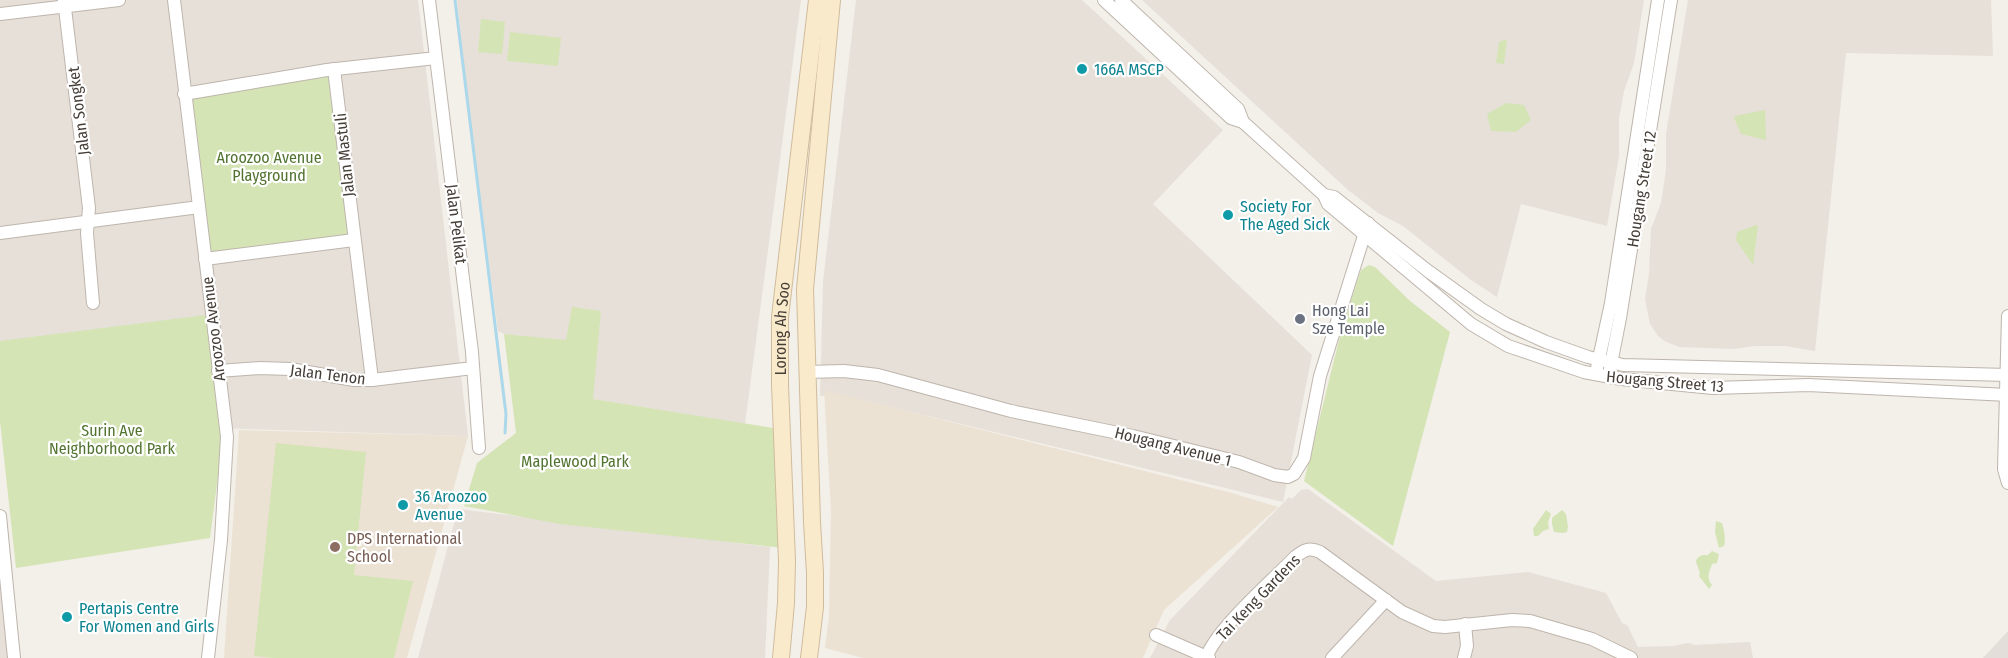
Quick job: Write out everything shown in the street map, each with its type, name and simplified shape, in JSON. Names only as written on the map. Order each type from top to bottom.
[{"type":"main road","name":"Lorong Ah Soo","points":[[781,658],[787,561],[779,359],[780,317],[817,0]]},
{"type":"main road","name":"Lorong Ah Soo","points":[[809,658],[815,607],[815,573],[806,372],[805,289],[832,0]]},
{"type":"main road","points":[[786,256],[796,242],[803,246],[807,256]]},
{"type":"street","points":[[0,14],[65,3],[119,0]]},
{"type":"street","name":"Aroozoo Avenue","points":[[174,0],[227,437],[221,540],[208,658]]},
{"type":"street","name":"Jalan Pelikat","points":[[429,0],[473,368],[479,448]]},
{"type":"street","points":[[1104,0],[1231,118],[1243,122],[1324,195],[1328,204],[1366,230]]},
{"type":"street","points":[[1120,0],[1238,109],[1243,122]]},
{"type":"street","name":"Hougang Street 12","points":[[1606,361],[1611,303],[1658,0]]},
{"type":"street","name":"Hougang Street 12","points":[[1601,376],[1620,318],[1671,0]]},
{"type":"street","name":"Jalan Songket","points":[[65,3],[89,208],[87,239],[93,303]]},
{"type":"street","points":[[184,94],[334,69],[436,58]]},
{"type":"street","name":"Jalan Mastuli","points":[[334,69],[372,380]]},
{"type":"street","points":[[0,233],[199,207]]},
{"type":"street","name":"Hougang Street 13","points":[[1366,230],[1474,305],[1506,324],[1546,342],[1623,365],[2007,375]]},
{"type":"street","name":"Hougang Street 13","points":[[1366,230],[1419,282],[1471,324],[1508,346],[1601,376],[1713,388],[1808,385],[2006,394]]},
{"type":"street","name":"Hougang Avenue 1","points":[[806,372],[844,371],[878,375],[1011,411],[1133,436],[1239,462],[1274,475],[1288,477],[1294,474],[1304,458],[1320,376],[1366,230]]},
{"type":"street","points":[[205,259],[354,240]]},
{"type":"street","points":[[1419,282],[1428,271]]},
{"type":"street","points":[[2008,316],[2004,469],[2008,483]]},
{"type":"street","name":"Jalan Tenon","points":[[218,371],[260,368],[290,369],[354,380],[372,380],[473,368]]},
{"type":"street","points":[[0,516],[14,658]]},
{"type":"street","name":"Tai Keng Gardens","points":[[1207,658],[1209,650],[1229,624],[1295,557],[1307,549],[1320,552],[1402,612],[1433,626],[1445,627],[1512,620],[1530,621],[1574,633],[1610,653],[1631,658]]},
{"type":"street","points":[[1332,658],[1386,600]]},
{"type":"street","points":[[1464,658],[1467,646],[1465,624]]},
{"type":"street","points":[[1156,635],[1207,658]]},
{"type":"shaded area","points":[[0,0],[418,0],[468,436],[215,428],[0,342]]},
{"type":"shaded area","points":[[457,0],[801,0],[745,424],[592,399],[601,311],[566,341],[504,334],[498,331],[468,108]]},
{"type":"shaded area","points":[[856,0],[1082,0],[1223,130],[1153,204],[1312,355],[1283,502],[841,395],[820,396],[823,282]]},
{"type":"shaded area","points":[[1142,0],[1644,0],[1634,63],[1624,91],[1619,118],[1619,156],[1607,226],[1521,204],[1497,297],[1471,280],[1403,226],[1378,213],[1348,190]]},
{"type":"shaded area","points":[[1688,0],[1991,0],[1993,56],[1846,53],[1815,351],[1785,346],[1734,349],[1680,347],[1658,336],[1650,324],[1645,299],[1649,274],[1651,229],[1661,203],[1666,170],[1666,134]]},
{"type":"shaded area","points":[[824,390],[1232,493],[1278,507],[1164,610],[1143,658],[863,658],[825,648],[829,615],[831,511]]},
{"type":"shaded area","name":"DPS International School","points":[[239,430],[468,436],[407,658],[224,658]]},
{"type":"shaded area","points":[[1308,489],[1436,581],[1528,572],[1606,593],[1638,647],[1750,642],[1753,658],[1150,658],[1170,620],[1289,497],[1292,499],[1301,490]]},
{"type":"shaded area","points":[[458,509],[770,547],[765,658],[418,658]]},
{"type":"shaded area","points":[[0,582],[8,658],[0,658]]},
{"type":"shaded area","points":[[2008,631],[2008,658],[1983,658]]},
{"type":"green space","points":[[481,19],[505,22],[502,54],[478,52]]},
{"type":"green space","points":[[510,32],[561,38],[558,66],[507,61]]},
{"type":"green space","points":[[1507,39],[1504,64],[1496,63],[1499,42]]},
{"type":"green space","name":"Aroozoo Avenue Playground","points":[[328,77],[349,236],[209,253],[191,95]]},
{"type":"green space","points":[[1506,103],[1524,105],[1531,120],[1516,132],[1491,131],[1487,114]]},
{"type":"green space","points":[[1765,110],[1766,140],[1741,134],[1735,116]]},
{"type":"green space","points":[[1758,226],[1753,265],[1736,240],[1737,232]]},
{"type":"green space","points":[[1369,265],[1375,267],[1410,301],[1450,332],[1393,546],[1304,481],[1342,328],[1361,270]]},
{"type":"green space","name":"Maplewood Park","points":[[572,307],[601,311],[593,399],[779,429],[784,548],[560,524],[464,506],[477,463],[516,433],[504,334],[566,340]]},
{"type":"green space","name":"Surin Ave Neighborhood Park","points":[[206,315],[223,437],[210,538],[16,568],[0,421],[0,341]]},
{"type":"green space","points":[[276,443],[366,452],[354,575],[413,581],[394,658],[254,656]]},
{"type":"green space","points":[[1546,510],[1551,514],[1548,522],[1549,529],[1534,536],[1533,529]]},
{"type":"green space","points":[[1562,510],[1566,514],[1567,532],[1554,532],[1552,518]]},
{"type":"green space","points":[[1716,521],[1722,523],[1725,541],[1724,546],[1719,548],[1715,532]]},
{"type":"green space","points":[[1712,551],[1719,554],[1717,563],[1712,564],[1709,572],[1712,585],[1709,589],[1699,576],[1696,562],[1699,557],[1708,555]]},
{"type":"waterway","points":[[455,0],[506,414],[505,433]]},
{"type":"place","name":"166A MSCP","points":[[1082,69]]},
{"type":"place","name":"Society For The Aged Sick","points":[[1228,215]]},
{"type":"place","name":"Hong Lai Sze Temple","points":[[1300,319]]},
{"type":"place","name":"36 Aroozoo Avenue","points":[[403,505]]},
{"type":"place","name":"DPS International School","points":[[335,547]]},
{"type":"place","name":"Pertapis Centre For Women and Girls","points":[[67,617]]}]
